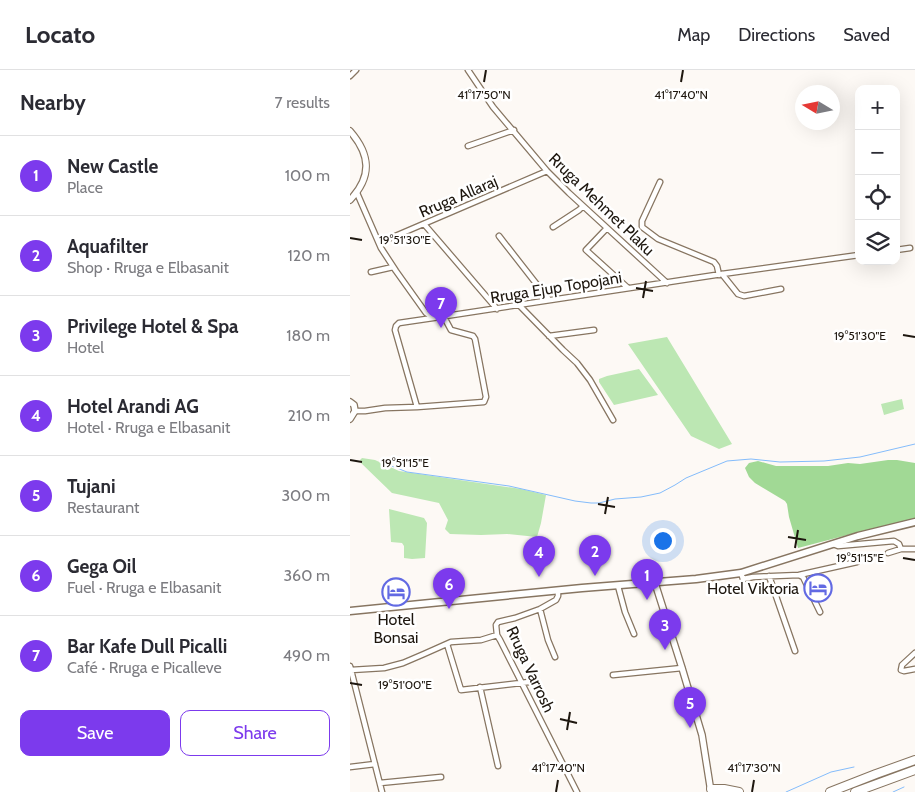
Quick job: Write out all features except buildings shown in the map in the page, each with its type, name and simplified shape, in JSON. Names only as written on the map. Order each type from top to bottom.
[{"type":"highway","points":[[830,792],[915,760]]},
{"type":"highway","points":[[855,792],[915,770]]},
{"type":"highway","points":[[713,791],[724,788],[740,792]]},
{"type":"highway","points":[[713,791],[734,792]]},
{"type":"main road","points":[[350,611],[710,578],[742,573],[858,536],[915,522]]},
{"type":"street","points":[[350,76],[356,70]]},
{"type":"street","name":"Rruga Mehmet Plaku","points":[[468,70],[493,107],[548,171],[667,283]]},
{"type":"street","points":[[468,146],[514,130]]},
{"type":"street","points":[[350,131],[361,145],[366,158],[364,179],[357,193],[350,200]]},
{"type":"street","name":"Rruga Allaraj","points":[[379,243],[548,171]]},
{"type":"street","points":[[660,182],[641,223],[642,227],[658,239],[714,262],[720,274],[741,296],[781,289]]},
{"type":"street","points":[[357,193],[379,243],[393,267],[426,313],[433,318]]},
{"type":"street","points":[[553,227],[583,206]]},
{"type":"street","points":[[424,224],[497,309]]},
{"type":"street","points":[[608,228],[586,250],[628,288]]},
{"type":"street","points":[[499,236],[549,300]]},
{"type":"street","points":[[900,249],[910,248]]},
{"type":"street","name":"Rruga Ejup Topojani","points":[[417,407],[395,330],[399,323],[720,274],[855,256]]},
{"type":"street","points":[[371,272],[393,267]]},
{"type":"street","points":[[519,305],[586,374],[613,420]]},
{"type":"street","points":[[355,411],[483,402],[485,400],[475,339],[473,336],[451,330],[444,317]]},
{"type":"street","points":[[549,336],[594,330]]},
{"type":"street","points":[[350,402],[354,405],[355,411],[350,419]]},
{"type":"street","points":[[833,544],[838,546],[894,541],[899,544],[901,549]]},
{"type":"street","points":[[888,553],[901,549],[915,548]]},
{"type":"street","points":[[742,573],[743,579],[799,575],[857,562]]},
{"type":"street","points":[[799,575],[803,577],[820,612]]},
{"type":"street","points":[[770,576],[795,651]]},
{"type":"street","points":[[656,583],[702,735],[713,791]]},
{"type":"street","points":[[618,586],[625,612],[634,634]]},
{"type":"street","name":"Rruga Varrosh","points":[[558,591],[556,600],[540,609],[497,622],[496,625],[497,635],[577,792]]},
{"type":"street","points":[[540,609],[548,640],[555,657]]},
{"type":"street","points":[[382,792],[351,668],[384,668],[402,663],[451,642],[482,640],[497,635]]},
{"type":"street","points":[[447,644],[461,690],[529,682]]},
{"type":"street","points":[[915,653],[902,665],[901,670],[915,669]]},
{"type":"street","points":[[613,675],[682,668]]},
{"type":"street","points":[[480,687],[498,766]]},
{"type":"street","points":[[350,698],[357,696]]},
{"type":"street","points":[[350,767],[375,764]]},
{"type":"street","points":[[380,783],[441,776]]},
{"type":"green space","points":[[667,337],[732,444],[719,449],[691,436],[628,344]]},
{"type":"green space","points":[[639,369],[658,395],[614,405],[599,379]]},
{"type":"green space","points":[[902,399],[904,409],[884,415],[881,404]]},
{"type":"green space","points":[[362,458],[375,460],[399,471],[521,489],[546,495],[537,537],[507,534],[450,534],[445,529],[448,520],[439,503],[392,493],[361,463],[360,460]]},
{"type":"green space","points":[[888,460],[915,463],[915,521],[859,532],[798,548],[787,504],[755,483],[749,477],[745,468],[749,463],[758,461],[776,466],[828,466]]},
{"type":"green space","points":[[389,509],[424,518],[427,523],[425,558],[404,558],[404,546],[402,543],[391,542]]},
{"type":"waterway","points":[[384,463],[407,472],[509,486],[575,501],[599,503],[660,493],[686,478],[727,461],[751,459],[780,462],[824,461],[860,457],[915,444]]},
{"type":"waterway","points":[[786,792],[831,772],[854,767]]},
{"type":"waterway","points":[[893,792],[904,787]]},
{"type":"place","name":"Bar Kafe Dull Picalli","points":[[441,328]]},
{"type":"place","name":"Aquafilter","points":[[595,576]]},
{"type":"place","name":"Hotel Arandi AG","points":[[539,577]]},
{"type":"place","name":"Hotel Viktoria","points":[[818,588]]},
{"type":"place","name":"Hotel Bonsai","points":[[396,592]]},
{"type":"place","name":"New Castle","points":[[647,600]]},
{"type":"place","name":"Gega Oil","points":[[449,609]]},
{"type":"place","name":"Privilege Hotel & Spa","points":[[665,650]]},
{"type":"place","name":"Tujani","points":[[690,728]]}]
